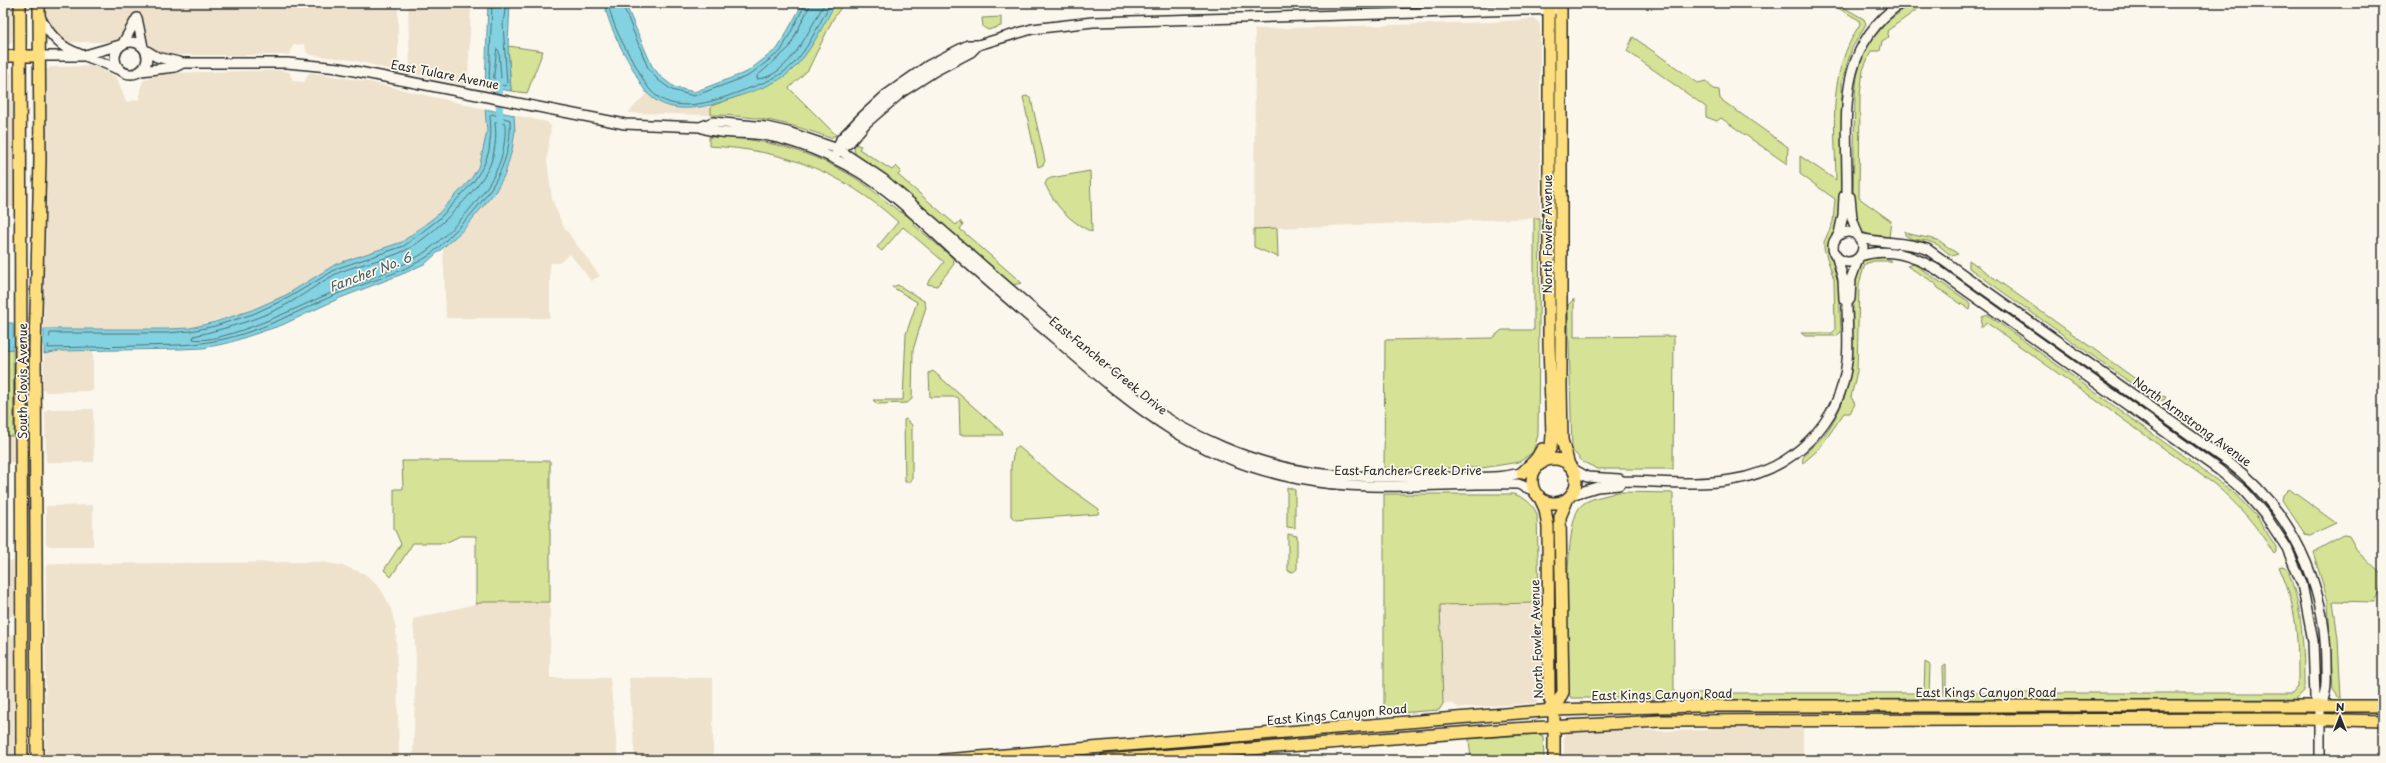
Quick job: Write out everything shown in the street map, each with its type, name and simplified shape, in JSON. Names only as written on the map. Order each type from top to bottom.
[{"type":"main road","name":"South Clovis Avenue","points":[[20,3],[21,315],[28,333],[28,348],[21,403],[22,760]]},
{"type":"main road","name":"North Fowler Avenue","points":[[1540,465],[1552,442],[1548,344],[1550,6]]},
{"type":"main road","name":"North Fowler Avenue","points":[[1561,6],[1562,440],[1571,467]]},
{"type":"main road","name":"South Clovis Avenue","points":[[28,333],[36,318],[40,161],[39,9]]},
{"type":"main road","name":"East Tulare Avenue","points":[[3,56],[39,56]]},
{"type":"main road","points":[[21,263],[27,272],[28,310],[30,315],[36,318]]},
{"type":"main road","points":[[1522,473],[1536,459],[1545,441],[1548,344]]},
{"type":"main road","name":"South Clovis Avenue","points":[[28,348],[36,400],[37,760]]},
{"type":"main road","points":[[21,403],[27,407],[28,444],[36,452]]},
{"type":"main road","points":[[1553,459],[1571,467],[1576,481],[1569,496],[1556,503],[1544,500],[1537,494],[1533,479],[1540,465],[1553,459]]},
{"type":"main road","points":[[21,485],[28,497],[29,549],[36,554]]},
{"type":"main road","name":"North Fowler Avenue","points":[[1537,494],[1545,509],[1548,527],[1549,697],[1554,710]]},
{"type":"main road","name":"North Fowler Avenue","points":[[1554,710],[1563,692],[1560,517],[1569,496]]},
{"type":"main road","points":[[21,626],[28,633],[31,657],[37,669]]},
{"type":"main road","points":[[21,682],[29,686],[30,705],[37,713]]},
{"type":"main road","points":[[1703,720],[1706,715],[1714,712],[1782,713],[1805,706]]},
{"type":"main road","name":"East Kings Canyon Road","points":[[943,760],[1357,728],[1450,718],[1554,710],[1805,706],[2383,706]]},
{"type":"main road","points":[[1554,710],[1554,760]]},
{"type":"main road","points":[[1105,760],[1554,726],[1703,720],[2383,721]]},
{"type":"main road","points":[[1281,746],[1298,740],[1344,736],[1352,733],[1357,728]]},
{"type":"main road","points":[[1011,760],[1026,754]]},
{"type":"street","points":[[1571,467],[1587,477],[1619,479],[1622,481],[1730,481],[1762,472],[1792,457],[1818,432],[1840,394],[1847,361],[1847,303],[1844,299],[1844,279],[1832,247],[1834,240],[1839,234],[1843,215],[1844,196],[1847,193],[1848,98],[1854,60],[1870,31],[1886,14],[1901,3]]},
{"type":"street","points":[[833,158],[842,139],[861,118],[901,84],[948,54],[968,45],[978,45],[1032,29],[1092,22],[1561,6]]},
{"type":"street","points":[[39,9],[54,41],[82,56]]},
{"type":"street","points":[[117,69],[115,54],[137,18],[147,60],[141,71]]},
{"type":"street","name":"East Tulare Avenue","points":[[39,56],[82,56],[132,42],[157,56],[183,63],[312,64],[366,72],[625,124],[700,126],[713,122],[766,127],[788,132],[838,149]]},
{"type":"street","name":"East Tulare Avenue","points":[[82,56],[129,74],[175,67],[183,63]]},
{"type":"street","name":"East Tulare Avenue","points":[[700,126],[710,131],[768,136],[791,142],[833,158]]},
{"type":"street","name":"East Fancher Creek Drive","points":[[838,149],[866,166],[908,199],[1020,300],[1132,395],[1161,416],[1196,435],[1231,450],[1267,462],[1322,474],[1358,476],[1472,477],[1522,473],[1540,465]]},
{"type":"street","name":"East Fancher Creek Drive","points":[[833,158],[861,173],[895,197],[1012,302],[1140,411],[1179,435],[1209,451],[1265,471],[1322,482],[1384,485],[1518,484],[1537,494]]},
{"type":"street","points":[[1847,193],[1850,196],[1852,218],[1863,249],[1851,279],[1850,299],[1847,303]]},
{"type":"street","points":[[1839,234],[1848,231],[1859,236]]},
{"type":"street","name":"North Armstrong Avenue","points":[[1859,236],[1881,242],[1916,245],[1927,249],[2236,468],[2268,499],[2284,520],[2300,548],[2318,597],[2326,651],[2325,696],[2320,706]]},
{"type":"street","name":"North Armstrong Avenue","points":[[1859,257],[1880,252],[1906,254],[1921,260],[2219,470],[2257,505],[2287,548],[2302,584],[2313,641],[2315,697],[2320,706]]},
{"type":"street","points":[[1837,258],[1845,262],[1859,257]]},
{"type":"street","points":[[1569,496],[1597,487],[1619,485],[1622,481]]},
{"type":"street","points":[[2320,706],[2320,760]]},
{"type":"shaded area","points":[[3,3],[13,3],[12,42],[10,44],[3,45]]},
{"type":"shaded area","points":[[44,3],[398,3],[398,67],[392,70],[353,60],[311,55],[307,53],[304,44],[293,45],[290,54],[285,55],[164,55],[153,49],[147,41],[142,24],[122,38],[112,42],[48,42],[44,38]]},
{"type":"shaded area","points":[[408,3],[471,3],[468,82],[465,85],[410,73]]},
{"type":"shaded area","points":[[1535,19],[1540,24],[1540,218],[1254,229],[1255,29],[1492,22]]},
{"type":"shaded area","points":[[91,66],[100,68],[117,78],[126,102],[140,99],[140,89],[143,81],[154,75],[172,73],[281,70],[289,72],[293,81],[304,82],[309,73],[313,73],[365,81],[485,109],[487,131],[485,149],[480,163],[471,179],[436,216],[402,242],[336,264],[286,295],[252,310],[190,328],[44,329],[42,76],[44,71],[50,67]]},
{"type":"shaded area","points":[[3,68],[11,73],[11,99],[13,103],[14,207],[3,207]]},
{"type":"shaded area","points":[[647,93],[660,102],[675,107],[690,109],[711,106],[711,115],[628,113]]},
{"type":"shaded area","points":[[514,115],[547,122],[551,126],[547,160],[552,199],[563,226],[600,276],[591,281],[570,254],[559,263],[550,263],[550,318],[446,318],[443,248],[464,229],[495,192],[505,174],[512,150],[515,131]]},
{"type":"shaded area","points":[[93,350],[93,391],[46,392],[43,389],[44,354],[59,351]]},
{"type":"shaded area","points":[[48,409],[93,409],[94,462],[46,462],[45,412]]},
{"type":"shaded area","points":[[3,436],[14,436],[14,462],[3,462]]},
{"type":"shaded area","points":[[93,505],[93,546],[49,546],[46,543],[46,506]]},
{"type":"shaded area","points":[[3,561],[14,561],[14,614],[10,618],[3,618]]},
{"type":"shaded area","points":[[321,562],[344,566],[365,574],[381,589],[391,609],[396,629],[399,760],[45,760],[46,567],[49,564]]},
{"type":"shaded area","points":[[484,602],[550,602],[550,678],[610,678],[618,760],[413,760],[416,660],[413,619]]},
{"type":"shaded area","points":[[1535,603],[1534,614],[1540,619],[1540,696],[1538,701],[1534,703],[1459,708],[1453,704],[1443,704],[1440,605]]},
{"type":"shaded area","points":[[12,635],[14,638],[14,760],[3,760],[3,636]]},
{"type":"shaded area","points":[[629,678],[713,678],[713,760],[635,760]]},
{"type":"shaded area","points":[[1714,727],[1803,727],[1803,760],[1564,760],[1564,738],[1567,733],[1571,732],[1629,729],[1659,731],[1709,730]]},
{"type":"green space","points":[[836,3],[844,3],[833,19],[808,70],[789,88],[836,135],[830,138],[801,128],[757,118],[711,115],[711,106],[739,96],[827,17]]},
{"type":"green space","points":[[1836,3],[1864,19],[1866,24],[1852,48],[1842,81],[1842,206],[1829,250],[1838,269],[1841,332],[1836,336],[1805,336],[1801,333],[1832,333],[1835,330],[1834,279],[1824,249],[1824,242],[1833,222],[1835,199],[1800,174],[1800,156],[1836,180],[1834,118],[1835,99],[1842,62],[1849,43],[1860,24],[1859,20],[1831,4]]},
{"type":"green space","points":[[1913,3],[1926,3],[1887,31],[1889,37],[1882,41],[1880,51],[1871,51],[1863,70],[1860,95],[1859,198],[1891,221],[1889,237],[1876,237],[1860,231],[1853,201],[1855,96],[1857,76],[1863,55],[1873,38],[1889,20]]},
{"type":"green space","points":[[1001,17],[1001,26],[988,30],[983,27],[982,18]]},
{"type":"green space","points":[[1633,37],[1698,83],[1706,81],[1713,89],[1719,90],[1720,99],[1788,147],[1787,164],[1721,118],[1717,121],[1706,117],[1706,107],[1627,51]]},
{"type":"green space","points":[[508,46],[543,51],[527,93],[511,91]]},
{"type":"green space","points":[[1027,96],[1031,99],[1045,161],[1043,165],[1038,167],[1023,97]]},
{"type":"green space","points":[[709,137],[767,143],[804,153],[840,169],[912,219],[914,221],[914,225],[953,258],[954,264],[937,286],[927,284],[944,262],[903,227],[882,251],[877,247],[898,222],[877,204],[855,189],[811,166],[787,158],[737,148],[709,146]]},
{"type":"green space","points":[[855,144],[861,146],[859,149],[892,170],[896,166],[901,171],[898,175],[956,225],[960,221],[963,225],[960,229],[1022,283],[1013,285],[902,188],[856,155],[854,150]]},
{"type":"green space","points":[[1090,171],[1092,232],[1070,218],[1058,206],[1045,184],[1047,180],[1051,178]]},
{"type":"green space","points":[[1534,218],[1540,218],[1538,435],[1533,452],[1519,462],[1482,468],[1384,468],[1385,340],[1492,338],[1502,330],[1534,330]]},
{"type":"green space","points":[[1277,228],[1278,257],[1254,247],[1254,229]]},
{"type":"green space","points":[[1905,231],[1909,234],[1938,240],[1958,254],[1952,256],[1938,245],[1928,241],[1912,239],[1905,235]]},
{"type":"green space","points":[[1885,257],[1891,261],[1874,261],[1865,264],[1859,284],[1857,371],[1851,397],[1855,404],[1850,413],[1844,413],[1819,449],[1803,463],[1804,456],[1824,435],[1834,421],[1847,389],[1852,361],[1853,295],[1858,268],[1864,259]]},
{"type":"green space","points":[[1969,260],[2158,395],[2166,397],[2164,400],[2156,401],[1969,268]]},
{"type":"green space","points":[[1914,264],[1968,301],[1971,305],[1970,310],[1938,288],[1935,283],[1907,266]]},
{"type":"green space","points":[[898,285],[924,301],[926,307],[913,350],[912,399],[907,403],[877,404],[873,400],[903,400],[906,334],[917,302],[892,287]]},
{"type":"green space","points":[[1574,299],[1574,337],[1674,336],[1673,469],[1598,469],[1583,462],[1572,450],[1568,305]]},
{"type":"green space","points":[[1988,315],[2233,492],[2257,517],[2276,547],[2276,552],[2274,554],[2247,516],[2214,484],[1987,323],[1981,328],[1982,317]]},
{"type":"green space","points":[[13,349],[14,436],[3,436],[3,350]]},
{"type":"green space","points":[[933,371],[1002,432],[1003,435],[960,435],[959,399],[957,397],[930,397],[929,373]]},
{"type":"green space","points":[[906,419],[912,425],[912,479],[910,482],[905,482],[904,420]]},
{"type":"green space","points":[[1019,447],[1058,480],[1099,509],[1098,514],[1015,520],[1011,516],[1011,465],[1015,448]]},
{"type":"green space","points":[[402,461],[550,461],[550,602],[484,602],[476,604],[476,536],[460,536],[445,543],[413,543],[391,577],[384,570],[401,544],[394,528],[394,489],[403,489]]},
{"type":"green space","points":[[1287,487],[1295,490],[1295,528],[1287,527]]},
{"type":"green space","points":[[2289,489],[2336,523],[2310,535],[2305,534],[2282,500],[2283,495]]},
{"type":"green space","points":[[1617,492],[1673,493],[1674,693],[1924,693],[1925,662],[1930,665],[1929,696],[1921,699],[1673,701],[1655,698],[1571,698],[1569,694],[1568,663],[1566,654],[1569,555],[1574,519],[1582,504]]},
{"type":"green space","points":[[1384,494],[1513,494],[1527,501],[1537,514],[1539,596],[1535,603],[1440,605],[1443,704],[1439,710],[1384,714]]},
{"type":"green space","points":[[1288,534],[1297,536],[1297,569],[1293,572],[1288,571]]},
{"type":"green space","points":[[2344,535],[2349,536],[2358,552],[2383,576],[2383,583],[2374,602],[2333,601],[2338,639],[2341,698],[2338,697],[2333,689],[2328,601],[2313,552]]},
{"type":"green space","points":[[2282,566],[2287,568],[2292,583],[2302,629],[2304,691],[2296,699],[1949,700],[1944,696],[1943,666],[1946,664],[1946,693],[2293,693],[2298,687],[2296,626],[2290,597],[2279,567]]},
{"type":"green space","points":[[1538,734],[1543,736],[1544,760],[1471,760],[1469,739]]},
{"type":"water","points":[[488,3],[510,3],[508,46],[511,91],[485,87]]},
{"type":"water","points":[[604,3],[625,3],[652,66],[661,77],[674,87],[694,92],[747,72],[778,48],[803,3],[836,3],[816,39],[798,64],[785,76],[766,86],[716,103],[692,108],[680,108],[668,106],[657,101],[647,93],[618,42]]},
{"type":"water","points":[[485,109],[514,115],[515,131],[512,150],[505,174],[495,192],[464,229],[426,263],[405,273],[340,298],[282,325],[228,343],[203,348],[59,351],[44,354],[44,329],[166,329],[190,328],[215,322],[252,310],[286,295],[336,264],[402,242],[436,216],[471,179],[480,164],[487,131]]},
{"type":"water","points":[[3,323],[13,323],[13,349],[3,350]]},
{"type":"waterway","name":"Fancher No. 6","points":[[498,81],[500,120]]},
{"type":"waterway","name":"Fancher No. 6","points":[[3,341],[52,341]]}]
